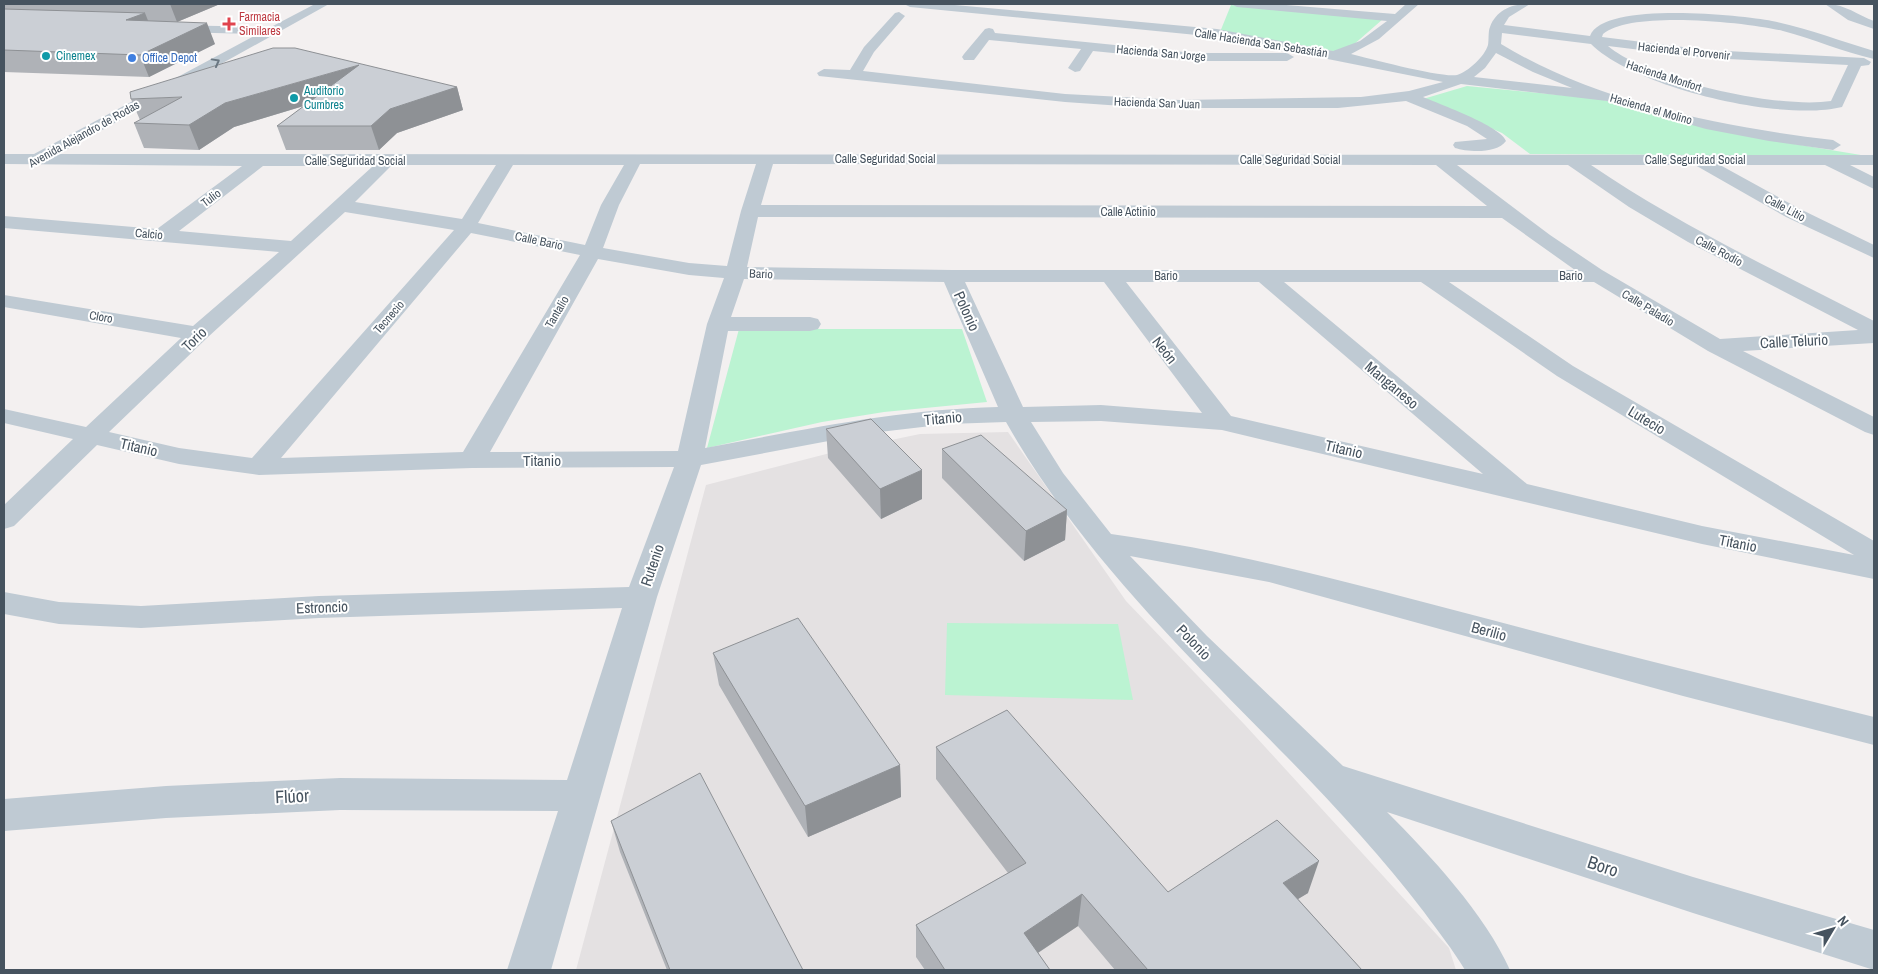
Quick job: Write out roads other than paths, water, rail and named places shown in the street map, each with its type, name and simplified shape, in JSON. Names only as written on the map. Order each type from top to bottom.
[{"type":"street","points":[[194,58],[294,4]]},
{"type":"street","name":"Avenida Alejandro de Rodas","points":[[32,153],[258,40],[323,4]]},
{"type":"street","name":"Calle Hacienda San Sebastián","points":[[910,4],[1217,34],[1335,55],[1397,70],[1458,81],[1610,97]]},
{"type":"street","points":[[1237,4],[1398,18]]},
{"type":"street","points":[[1335,55],[1353,50],[1398,18],[1413,4]]},
{"type":"street","points":[[1458,81],[1477,68],[1494,46],[1495,28],[1502,15],[1524,4]]},
{"type":"street","points":[[1830,4],[1857,6]]},
{"type":"street","points":[[1830,4],[1852,17],[1874,25]]},
{"type":"street","points":[[855,73],[869,50],[899,16]]},
{"type":"street","points":[[1595,40],[1599,30],[1619,21],[1655,17],[1690,18],[1771,25],[1874,55]]},
{"type":"street","name":"Hacienda el Porvenir","points":[[1495,28],[1726,56],[1874,63]]},
{"type":"street","points":[[258,40],[160,32],[274,31]]},
{"type":"street","name":"Hacienda San Jorge","points":[[969,57],[988,34],[1193,62],[1235,58],[1335,55]]},
{"type":"street","name":"Hacienda Monfort","points":[[1595,40],[1609,55],[1638,69],[1735,98],[1766,104],[1825,106],[1837,104],[1856,62]]},
{"type":"street","name":"Hacienda el Molino","points":[[1494,46],[1540,71],[1610,97],[1702,124],[1814,143],[1874,147]]},
{"type":"street","points":[[1075,68],[1089,47]]},
{"type":"street","name":"Hacienda San Juan","points":[[824,73],[855,73],[1000,91],[1137,103],[1324,104],[1408,96],[1434,90],[1458,81]]},
{"type":"street","name":"Calle Seguridad Social","points":[[706,159],[739,151],[769,147],[1475,145],[1498,141],[1494,134],[1479,126],[1408,96]]},
{"type":"street","name":"Calle Seguridad Social","points":[[7,164],[32,153],[260,162],[508,159],[1874,160]]},
{"type":"street","name":"Tecnecio","points":[[259,467],[467,226],[508,159]]},
{"type":"street","name":"Tantalio","points":[[472,460],[592,252],[610,205],[634,159]]},
{"type":"street","name":"Rutenio","points":[[529,970],[641,598],[690,460],[718,324],[736,273],[750,211],[766,159]]},
{"type":"street","name":"Calle Litio","points":[[1698,159],[1793,213],[1874,252]]},
{"type":"street","name":"Calle Paladio","points":[[1441,160],[1505,212],[1595,276],[1715,346],[1874,427]]},
{"type":"street","name":"Calle Rodío","points":[[1571,160],[1635,203],[1694,238],[1874,330]]},
{"type":"street","points":[[1827,160],[1874,184]]},
{"type":"street","name":"Torio","points":[[4,520],[198,334],[294,247],[343,206],[387,161]]},
{"type":"street","name":"Tulio","points":[[162,235],[260,162]]},
{"type":"street","name":"Calle Bario","points":[[343,206],[467,226],[592,252],[689,269],[736,273]]},
{"type":"street","name":"Calle Actinio","points":[[750,211],[975,213],[1505,212]]},
{"type":"street","name":"Calcio","points":[[4,222],[294,247]]},
{"type":"street","name":"Bario","points":[[736,273],[952,276],[1595,276]]},
{"type":"street","name":"Polonio","points":[[952,276],[1013,414],[1050,474],[1101,542],[1194,643],[1334,778],[1414,868],[1478,949],[1488,970]]},
{"type":"street","name":"Neón","points":[[1110,276],[1222,422]]},
{"type":"street","name":"Manganeso","points":[[1264,276],[1521,492]]},
{"type":"street","name":"Lutecio","points":[[1426,276],[1574,376],[1874,554]]},
{"type":"street","name":"Cloro","points":[[4,301],[198,334]]},
{"type":"street","points":[[718,324],[810,324]]},
{"type":"street","name":"Calle Telurio","points":[[1715,346],[1874,336]]},
{"type":"street","name":"Titanio","points":[[4,416],[179,456],[259,467],[472,460],[690,460],[871,425],[948,416],[1100,413],[1222,422],[1331,446],[1702,536],[1874,569]]},
{"type":"street","name":"Berilio","points":[[1101,542],[1170,552],[1269,572],[1874,731]]},
{"type":"street","name":"Estroncio","points":[[4,603],[60,613],[141,617],[319,607],[641,598]]},
{"type":"street","name":"Boro","points":[[1334,778],[1694,895],[1874,950]]},
{"type":"street","name":"Flúor","points":[[4,815],[166,802],[340,794],[581,796]]},
{"type":"place","name":"Farmacia Similares","points":[[229,24]]},
{"type":"place","name":"Cinemex","points":[[46,56]]},
{"type":"place","name":"Office Depot","points":[[132,58]]},
{"type":"place","name":"Auditorio Cumbres","points":[[294,98]]}]
